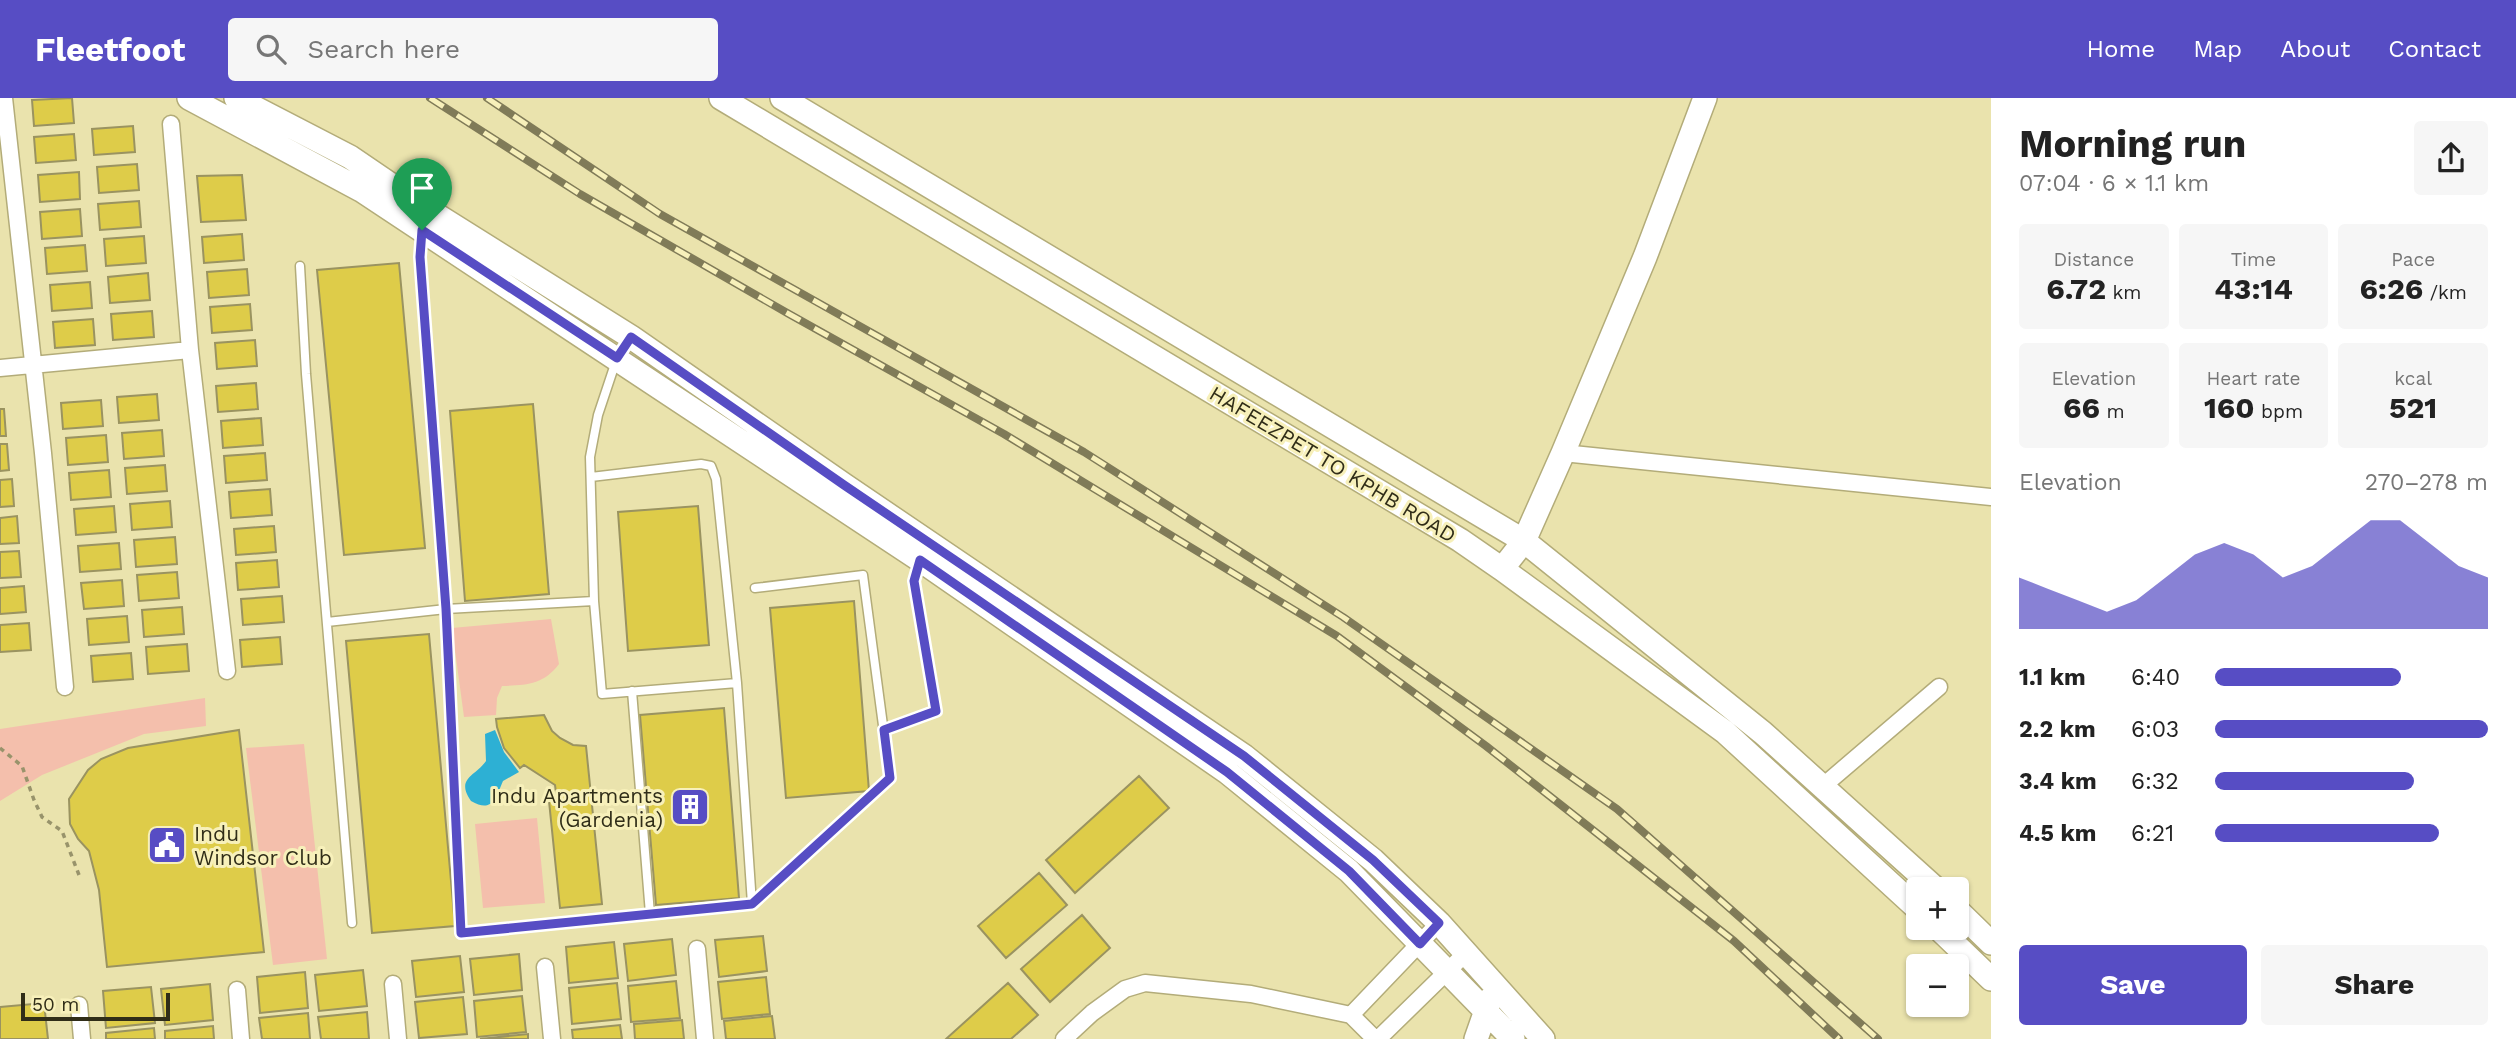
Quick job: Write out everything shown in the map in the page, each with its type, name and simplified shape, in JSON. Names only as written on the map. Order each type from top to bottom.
[{"type":"main road","points":[[189,98],[361,190],[920,560],[1227,772],[1349,871],[1513,1039]]},
{"type":"main road","points":[[236,98],[350,157],[419,204],[631,337],[1244,756],[1373,860],[1439,923],[1538,1037]]},
{"type":"main road","points":[[265,98],[278,120]]},
{"type":"main road","name":"HAFEEZPET TO KPHB ROAD","points":[[721,98],[1436,526],[1502,569],[1725,732],[1906,898]]},
{"type":"main road","points":[[782,98],[1524,541],[1763,733],[1922,877]]},
{"type":"main road","points":[[1502,569],[1524,541],[1563,453],[1706,98]]},
{"type":"main road","points":[[1969,922],[1991,943]]},
{"type":"main road","points":[[1950,940],[1991,979]]},
{"type":"main road","points":[[1476,1039],[1496,986]]},
{"type":"street","points":[[4,98],[43,453],[65,687]]},
{"type":"street","points":[[171,124],[190,350],[227,671]]},
{"type":"street","points":[[0,368],[190,350]]},
{"type":"street","points":[[1563,453],[1991,497]]},
{"type":"street","points":[[1822,788],[1940,687]]},
{"type":"street","points":[[1351,1015],[1439,923]]},
{"type":"street","points":[[697,949],[705,1039]]},
{"type":"street","points":[[1064,1039],[1092,1013],[1125,989],[1145,983],[1251,995],[1351,1015],[1377,1039],[1466,953]]},
{"type":"street","points":[[545,967],[552,1039]]},
{"type":"street","points":[[393,984],[398,1039]]},
{"type":"street","points":[[237,990],[241,1039]]},
{"type":"street","points":[[79,1005],[82,1039]]},
{"type":"lane","points":[[422,230],[420,257],[446,609],[461,933],[752,904],[890,778],[863,575],[755,588]]},
{"type":"lane","points":[[300,266],[306,374],[352,923]]},
{"type":"lane","points":[[631,337],[617,358],[598,415],[590,457],[594,601],[602,694],[737,683]]},
{"type":"lane","points":[[591,477],[701,464],[711,466],[716,479],[737,683],[752,904]]},
{"type":"lane","points":[[884,730],[936,711],[914,581],[920,560]]},
{"type":"lane","points":[[327,622],[446,609],[594,601]]},
{"type":"lane","points":[[632,691],[650,914]]},
{"type":"path","points":[[2,749],[22,766],[42,817],[62,831],[79,875]]},
{"type":"shaded area","points":[[551,619],[559,664],[553,671],[541,680],[502,686],[497,698],[496,715],[464,717],[452,628]]},
{"type":"shaded area","points":[[205,698],[206,726],[144,734],[42,775],[0,801],[0,729]]},
{"type":"shaded area","points":[[304,744],[327,959],[273,965],[246,748]]},
{"type":"shaded area","points":[[537,818],[545,903],[483,908],[475,824]]},
{"type":"water","points":[[495,730],[504,752],[519,772],[503,781],[493,802],[484,806],[478,805],[471,801],[465,787],[466,782],[486,761],[485,734]]},
{"type":"building","points":[[72,98],[74,123],[34,126],[32,100]]},
{"type":"building","points":[[133,126],[135,152],[94,155],[92,129]]},
{"type":"building","points":[[74,134],[76,160],[36,163],[34,137]]},
{"type":"building","points":[[137,164],[139,190],[99,193],[97,167]]},
{"type":"building","points":[[79,172],[80,199],[40,202],[38,175]]},
{"type":"building","points":[[242,175],[246,220],[201,222],[197,176]]},
{"type":"building","points":[[139,201],[141,227],[100,230],[98,204]]},
{"type":"building","points":[[80,209],[82,236],[42,239],[40,212]]},
{"type":"building","points":[[242,234],[244,260],[204,263],[202,237]]},
{"type":"building","points":[[144,236],[146,263],[106,266],[104,239]]},
{"type":"building","points":[[85,245],[87,271],[47,274],[45,248]]},
{"type":"building","points":[[399,263],[425,548],[344,555],[317,270]]},
{"type":"building","points":[[247,269],[249,295],[209,298],[207,272]]},
{"type":"building","points":[[148,273],[150,300],[110,303],[108,277]]},
{"type":"building","points":[[90,282],[92,308],[52,311],[50,285]]},
{"type":"building","points":[[250,304],[252,330],[212,333],[210,307]]},
{"type":"building","points":[[152,311],[154,337],[113,340],[111,314]]},
{"type":"building","points":[[93,319],[95,345],[55,348],[53,322]]},
{"type":"building","points":[[255,340],[257,366],[217,369],[215,343]]},
{"type":"building","points":[[256,383],[258,409],[218,412],[216,386]]},
{"type":"building","points":[[157,394],[159,420],[119,423],[117,397]]},
{"type":"building","points":[[101,400],[103,426],[63,429],[61,403]]},
{"type":"building","points":[[533,404],[549,594],[465,601],[450,411]]},
{"type":"building","points":[[0,409],[4,409],[6,436],[0,436]]},
{"type":"building","points":[[261,418],[263,445],[223,448],[221,421]]},
{"type":"building","points":[[162,430],[164,456],[124,459],[122,433]]},
{"type":"building","points":[[106,435],[108,462],[68,465],[66,438]]},
{"type":"building","points":[[0,444],[7,444],[9,470],[0,471]]},
{"type":"building","points":[[265,453],[267,480],[226,483],[224,456]]},
{"type":"building","points":[[165,465],[167,491],[127,494],[125,468]]},
{"type":"building","points":[[109,470],[111,497],[71,500],[69,473]]},
{"type":"building","points":[[12,479],[14,506],[0,507],[0,480]]},
{"type":"building","points":[[270,489],[272,515],[231,518],[229,492]]},
{"type":"building","points":[[170,501],[172,527],[132,530],[130,504]]},
{"type":"building","points":[[114,506],[116,532],[76,535],[74,509]]},
{"type":"building","points":[[698,506],[709,645],[628,651],[618,512]]},
{"type":"building","points":[[17,516],[19,543],[0,544],[0,518]]},
{"type":"building","points":[[274,526],[276,552],[236,555],[234,529]]},
{"type":"building","points":[[175,537],[177,564],[136,567],[134,540]]},
{"type":"building","points":[[119,543],[121,569],[80,572],[78,546]]},
{"type":"building","points":[[19,551],[21,577],[0,578],[0,552]]},
{"type":"building","points":[[277,560],[279,587],[238,590],[236,563]]},
{"type":"building","points":[[177,572],[179,598],[139,601],[137,575]]},
{"type":"building","points":[[122,580],[124,606],[84,609],[81,583]]},
{"type":"building","points":[[24,586],[26,612],[0,614],[0,588]]},
{"type":"building","points":[[282,596],[284,622],[243,625],[241,599]]},
{"type":"building","points":[[854,601],[869,791],[786,798],[770,608]]},
{"type":"building","points":[[182,607],[184,634],[144,637],[142,610]]},
{"type":"building","points":[[127,616],[129,642],[89,645],[87,619]]},
{"type":"building","points":[[29,623],[31,650],[0,652],[0,625]]},
{"type":"building","points":[[429,634],[455,926],[372,933],[346,641]]},
{"type":"building","points":[[280,637],[282,664],[242,667],[240,640]]},
{"type":"building","points":[[187,644],[189,671],[148,674],[146,647]]},
{"type":"building","points":[[131,653],[133,679],[93,682],[91,656]]},
{"type":"building","name":"Indu Apartments (Gardenia)","points":[[724,708],[739,898],[656,905],[640,715]]},
{"type":"building","points":[[544,715],[552,731],[560,738],[573,745],[586,746],[602,904],[560,908],[549,801],[557,800],[555,785],[524,765],[520,768],[504,748],[497,727],[496,719]]},
{"type":"building","name":"Indu Windsor Club","points":[[239,730],[264,952],[107,967],[99,890],[89,851],[70,824],[69,799],[88,770],[101,759],[128,748]]},
{"type":"building","points":[[1139,776],[1169,808],[1075,893],[1046,860]]},
{"type":"building","points":[[1039,873],[1067,905],[1006,958],[978,926]]},
{"type":"building","points":[[1082,915],[1110,948],[1050,1002],[1021,969]]},
{"type":"building","points":[[763,936],[767,971],[719,977],[715,940]]},
{"type":"building","points":[[672,939],[676,975],[628,981],[624,944]]},
{"type":"building","points":[[614,942],[618,978],[569,983],[566,947]]},
{"type":"building","points":[[519,954],[522,990],[474,995],[470,959]]},
{"type":"building","points":[[460,956],[464,992],[416,997],[412,961]]},
{"type":"building","points":[[363,970],[367,1006],[319,1011],[315,975]]},
{"type":"building","points":[[305,972],[308,1008],[260,1013],[257,977]]},
{"type":"building","points":[[766,977],[770,1014],[722,1019],[718,982]]},
{"type":"building","points":[[676,981],[680,1018],[631,1022],[628,986]]},
{"type":"building","points":[[617,983],[621,1019],[572,1024],[569,988]]},
{"type":"building","points":[[1008,983],[1038,1015],[1011,1039],[946,1039]]},
{"type":"building","points":[[210,984],[213,1020],[165,1025],[161,989]]},
{"type":"building","points":[[151,987],[155,1023],[106,1028],[103,991]]},
{"type":"building","points":[[522,996],[526,1032],[477,1037],[474,1001]]},
{"type":"building","points":[[463,997],[467,1034],[419,1038],[415,1002]]},
{"type":"building","points":[[44,1003],[48,1039],[0,1039],[0,1007]]},
{"type":"building","points":[[367,1012],[369,1039],[321,1039],[318,1017]]},
{"type":"building","points":[[308,1013],[310,1039],[262,1039],[259,1018]]},
{"type":"building","points":[[772,1016],[775,1039],[726,1039],[724,1021]]},
{"type":"building","points":[[682,1020],[684,1039],[635,1039],[634,1024]]},
{"type":"building","points":[[620,1025],[622,1039],[573,1039],[572,1030]]},
{"type":"building","points":[[213,1026],[214,1039],[165,1039],[165,1031]]},
{"type":"building","points":[[154,1028],[155,1039],[106,1039],[106,1033]]},
{"type":"building","points":[[528,1034],[528,1039],[480,1039]]},
{"type":"railway","points":[[430,98],[580,194],[1004,434],[1337,636],[1486,746],[1734,941],[1839,1039]]},
{"type":"railway","points":[[487,98],[660,214],[1084,452],[1343,617],[1617,809],[1878,1039]]},
{"type":"place","name":"Indu Apartments (Gardenia)","points":[[690,807]]},
{"type":"place","name":"Indu Windsor Club","points":[[167,845]]},
{"type":"route","points":[[422,230],[617,358],[631,337],[1244,756],[1373,860],[1439,923],[1420,944],[1349,871],[1227,772],[920,560],[914,581],[936,711],[884,730],[890,778],[752,904],[461,933],[446,609],[420,257],[422,230]]}]
